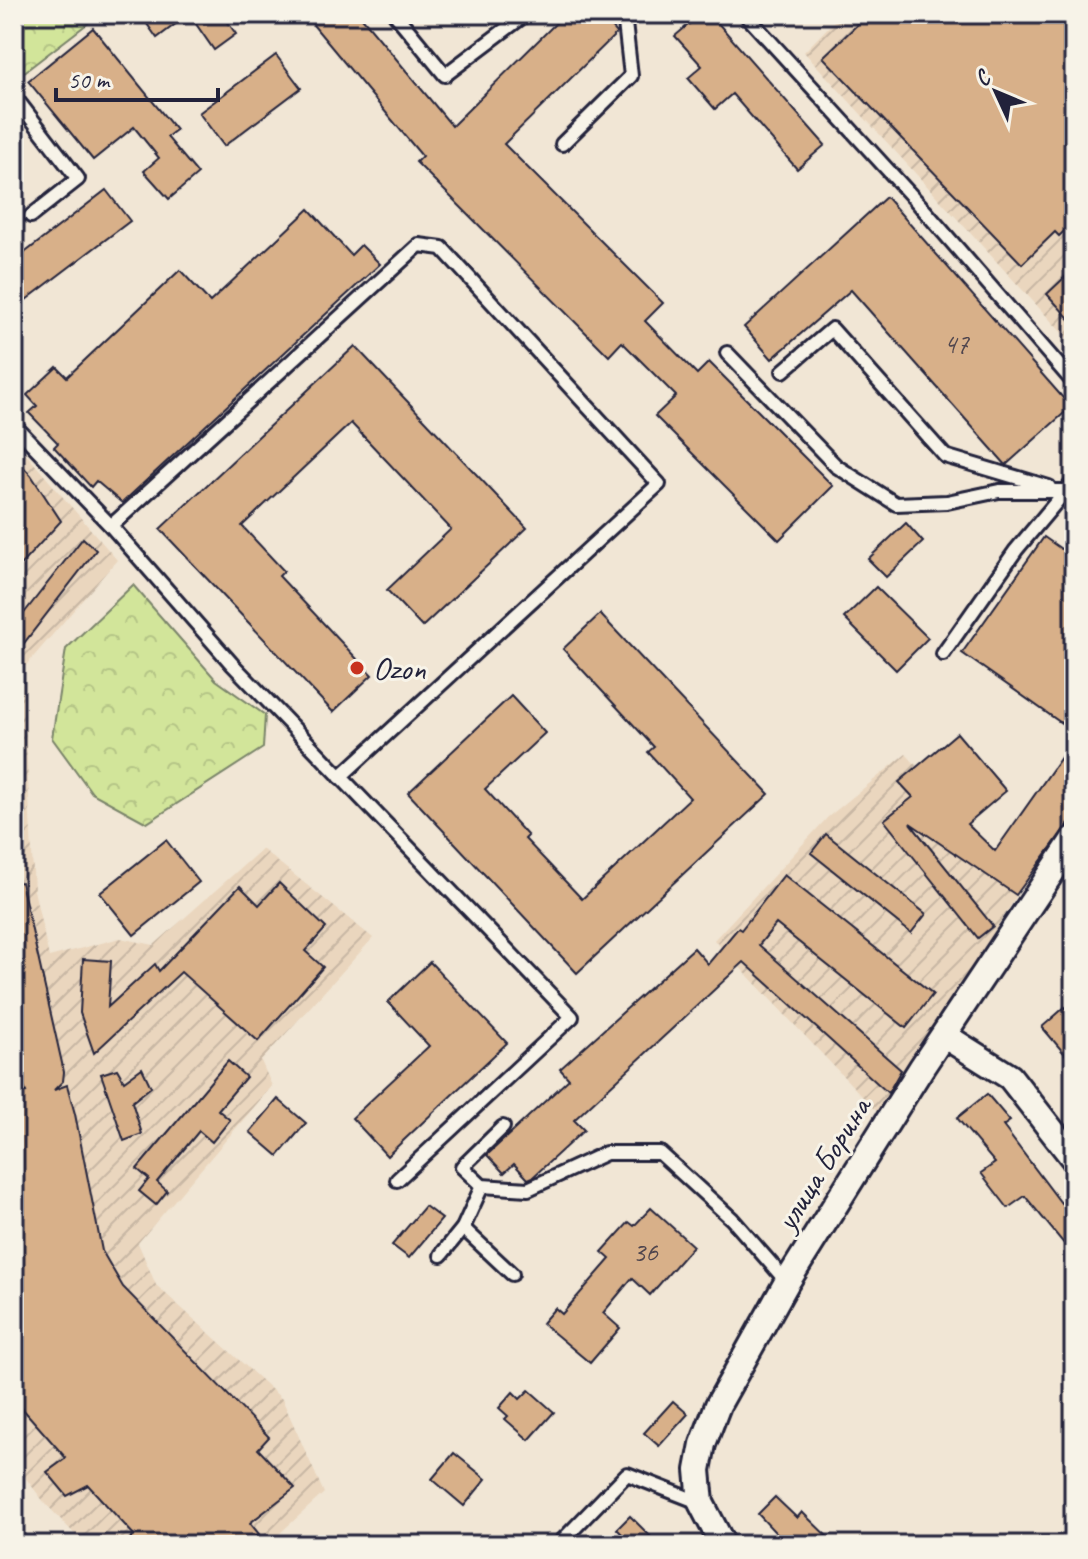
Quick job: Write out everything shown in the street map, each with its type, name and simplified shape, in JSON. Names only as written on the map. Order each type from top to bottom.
[{"type":"street","name":"улица Борина","points":[[723,1545],[701,1503],[698,1470],[703,1444],[718,1405],[787,1282],[1074,839]]},
{"type":"street","points":[[945,1036],[1010,1077],[1074,1159]]},
{"type":"lane","points":[[395,14],[445,75],[526,14]]},
{"type":"lane","points":[[562,144],[631,76],[624,14]]},
{"type":"lane","points":[[745,14],[919,204],[1074,383]]},
{"type":"lane","points":[[14,96],[78,179],[31,216]]},
{"type":"lane","points":[[111,526],[419,245],[442,248],[659,484],[340,777]]},
{"type":"lane","points":[[783,371],[832,329],[945,456],[1064,491]]},
{"type":"lane","points":[[727,353],[836,466],[896,504],[947,502],[999,491],[1064,491]]},
{"type":"lane","points":[[14,425],[111,526],[232,664],[572,1017],[397,1180]]},
{"type":"lane","points":[[943,654],[1016,550],[1074,481]]},
{"type":"lane","points":[[503,1127],[462,1167],[482,1186],[528,1189],[606,1153],[660,1153],[732,1219],[787,1282]]},
{"type":"lane","points":[[441,1255],[463,1228],[482,1186]]},
{"type":"lane","points":[[463,1228],[512,1274]]},
{"type":"lane","points":[[558,1545],[627,1474],[701,1503]]},
{"type":"shaded area","points":[[841,14],[1074,14],[1074,346],[804,52]]},
{"type":"shaded area","points":[[14,440],[117,560],[22,670],[34,890],[49,957],[120,938],[154,945],[262,849],[373,938],[261,1061],[272,1086],[138,1243],[156,1285],[282,1399],[324,1493],[267,1545],[85,1545],[44,1502],[14,1463]]},
{"type":"shaded area","points":[[906,754],[1024,884],[880,1115],[714,940],[828,817]]},
{"type":"green space","points":[[14,14],[100,14],[14,80]]},
{"type":"green space","points":[[133,585],[216,680],[265,715],[263,748],[147,823],[92,793],[52,738],[66,649]]},
{"type":"building","points":[[140,14],[189,14],[157,38]]},
{"type":"building","points":[[189,14],[222,14],[236,34],[214,50]]},
{"type":"building","points":[[304,14],[359,14],[452,126],[565,14],[601,14],[617,33],[504,144],[663,303],[645,321],[697,374],[709,362],[833,486],[779,540],[655,416],[676,396],[622,342],[609,356],[416,162],[422,156]]},
{"type":"building","points":[[701,14],[710,14],[825,145],[797,169],[732,94],[715,109],[688,78],[702,66],[675,36]]},
{"type":"building","points":[[848,14],[1074,14],[1074,222],[1059,236],[1055,232],[1022,264],[823,57],[858,24]]},
{"type":"building","points":[[93,28],[176,130],[167,137],[198,174],[169,199],[144,171],[159,158],[134,127],[93,160],[28,81]]},
{"type":"building","points":[[276,55],[301,88],[224,146],[199,113]]},
{"type":"building","points":[[106,190],[130,221],[14,309],[14,261]]},
{"type":"building","points":[[886,197],[1071,407],[1006,465],[851,290],[772,359],[744,327]]},
{"type":"building","points":[[309,209],[351,255],[361,245],[380,264],[122,503],[96,481],[91,487],[54,447],[58,443],[29,413],[37,406],[27,395],[57,367],[67,377],[180,270],[210,302]]},
{"type":"building","points":[[1065,277],[1074,287],[1074,324],[1047,294]]},
{"type":"building","points":[[355,346],[527,528],[422,627],[387,590],[451,529],[351,423],[242,526],[284,571],[279,576],[372,675],[333,712],[160,529]]},
{"type":"building","points":[[14,457],[31,475],[61,521],[14,572]]},
{"type":"building","points":[[906,523],[923,542],[886,577],[868,559]]},
{"type":"building","points":[[1044,537],[1074,558],[1074,732],[962,653]]},
{"type":"building","points":[[83,538],[96,550],[14,656],[14,626]]},
{"type":"building","points":[[876,587],[928,638],[896,670],[844,618]]},
{"type":"building","points":[[600,614],[769,794],[577,973],[408,793],[511,696],[545,733],[485,789],[528,836],[525,839],[582,899],[690,798],[648,752],[654,747],[563,649]]},
{"type":"building","points":[[957,733],[1006,791],[967,824],[995,851],[1074,739],[1074,816],[1016,895],[910,823],[993,926],[978,938],[884,820],[913,797],[899,782]]},
{"type":"building","points":[[826,834],[926,914],[911,933],[811,853]]},
{"type":"building","points":[[166,840],[199,882],[134,935],[100,893]]},
{"type":"building","points":[[784,875],[933,994],[906,1028],[776,924],[759,945],[901,1070],[888,1093],[744,962],[574,1120],[584,1130],[533,1177],[528,1179],[514,1164],[504,1173],[487,1155],[569,1079],[560,1069],[694,948],[708,964],[738,928],[741,930]]},
{"type":"building","points":[[21,882],[64,1072],[63,1081],[54,1090],[67,1085],[102,1251],[123,1287],[269,1437],[258,1449],[295,1488],[250,1523],[259,1534],[243,1545],[123,1545],[134,1535],[88,1485],[67,1496],[47,1472],[66,1458],[14,1399],[14,1093],[26,1092],[14,1063],[14,883]]},
{"type":"building","points":[[279,883],[326,928],[305,951],[323,967],[258,1041],[181,972],[94,1053],[80,1013],[83,959],[111,961],[108,1007],[155,964],[159,971],[240,886],[259,905]]},
{"type":"building","points":[[430,962],[507,1043],[387,1156],[352,1118],[429,1046],[388,1002]]},
{"type":"building","points":[[1065,1007],[1074,1017],[1074,1065],[1042,1027]]},
{"type":"building","points":[[228,1061],[246,1077],[218,1110],[230,1120],[212,1142],[199,1131],[157,1182],[167,1191],[156,1205],[139,1191],[149,1179],[137,1169]]},
{"type":"building","points":[[142,1068],[151,1087],[132,1102],[142,1134],[124,1141],[101,1074],[117,1069],[124,1081]]},
{"type":"building","points":[[987,1094],[1010,1121],[1003,1126],[1061,1203],[1074,1192],[1074,1256],[1025,1196],[1008,1208],[981,1173],[995,1163],[957,1118]]},
{"type":"building","points":[[278,1099],[306,1123],[278,1156],[250,1132]]},
{"type":"building","points":[[425,1206],[442,1219],[409,1258],[392,1245]]},
{"type":"building","points":[[651,1208],[693,1246],[650,1295],[632,1278],[603,1313],[620,1328],[590,1363],[542,1323],[555,1308],[562,1314],[610,1259],[602,1252],[629,1222],[634,1226]]},
{"type":"building","points":[[529,1390],[554,1412],[529,1440],[505,1419],[508,1416],[499,1408],[513,1392],[520,1399]]},
{"type":"building","points":[[673,1401],[688,1414],[659,1446],[644,1433]]},
{"type":"building","points":[[454,1453],[486,1479],[464,1506],[432,1479]]},
{"type":"building","points":[[775,1497],[797,1518],[802,1512],[836,1545],[787,1545],[758,1514]]},
{"type":"building","points":[[630,1516],[659,1545],[633,1545],[617,1529]]},
{"type":"place","name":"Ozon","points":[[357,668]]}]
